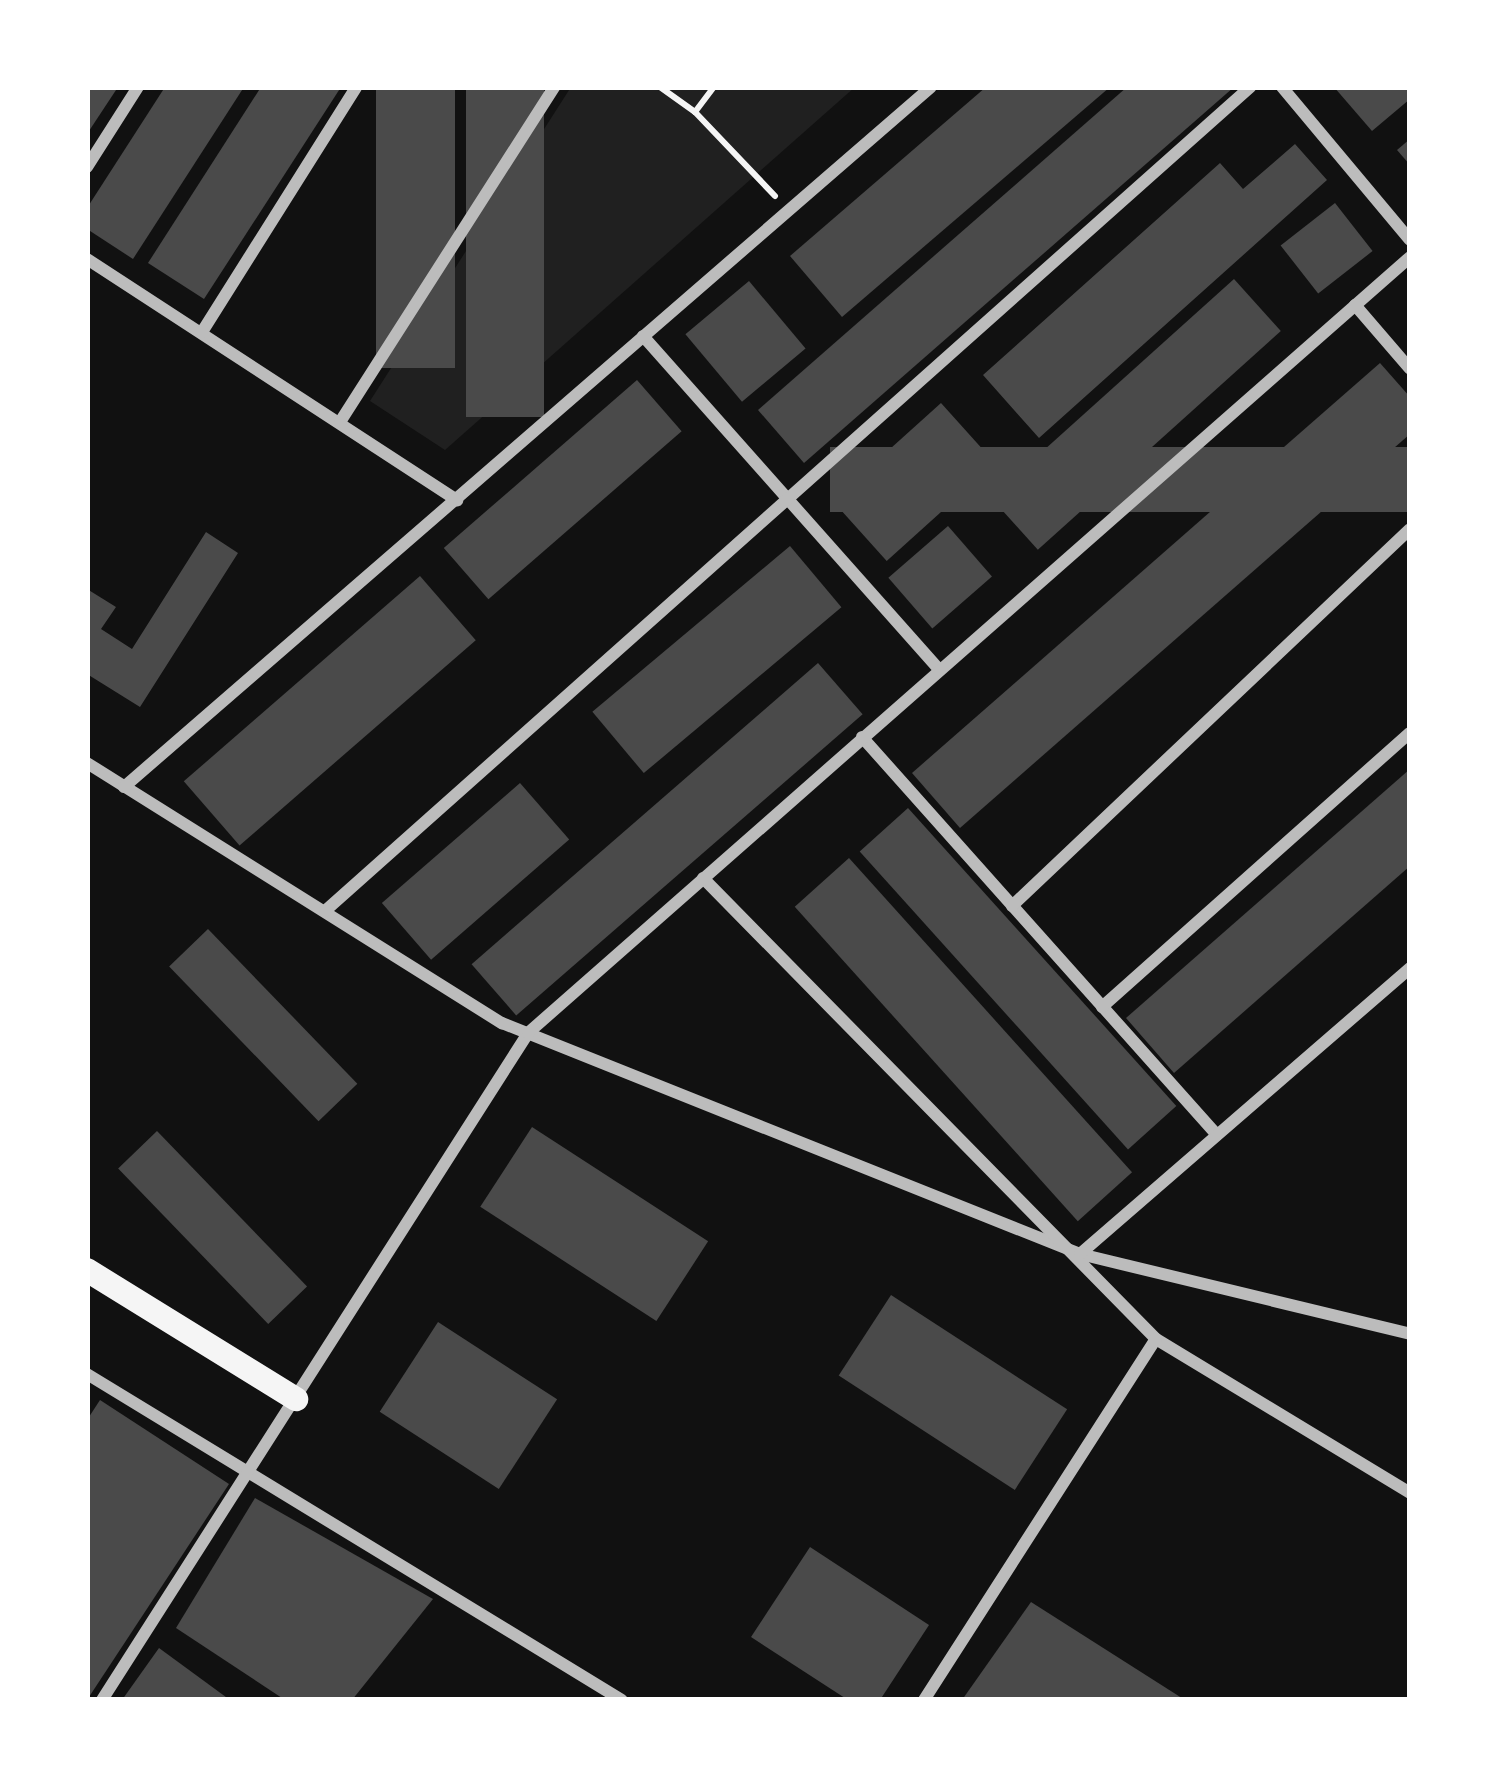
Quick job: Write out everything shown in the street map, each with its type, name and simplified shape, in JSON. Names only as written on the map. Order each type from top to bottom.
[{"type":"main road","points":[[87,1270],[296,1399]]},
{"type":"street","points":[[87,166],[138,87]]},
{"type":"street","points":[[202,332],[356,87]]},
{"type":"street","points":[[340,422],[554,87]]},
{"type":"street","points":[[124,787],[931,87]]},
{"type":"street","points":[[325,911],[1250,87]]},
{"type":"street","points":[[1282,87],[1410,240]]},
{"type":"street","points":[[102,1700],[527,1033],[1410,257]]},
{"type":"street","points":[[87,259],[457,500]]},
{"type":"street","points":[[1355,305],[1410,369]]},
{"type":"street","points":[[643,336],[939,669]]},
{"type":"street","points":[[1012,906],[1410,529]]},
{"type":"street","points":[[1102,1007],[1410,733]]},
{"type":"street","points":[[862,737],[1217,1135]]},
{"type":"street","points":[[87,763],[527,1033],[1080,1254],[1410,1334]]},
{"type":"street","points":[[703,878],[1080,1254],[1156,1339],[1410,1492]]},
{"type":"street","points":[[1080,1254],[1410,968]]},
{"type":"street","points":[[924,1700],[1156,1339]]},
{"type":"street","points":[[87,1373],[622,1700]]},
{"type":"path","points":[[660,87],[695,112],[788,210]]},
{"type":"path","points":[[695,112],[714,87]]},
{"type":"shaded area","points":[[571,87],[855,87],[445,450],[370,401]]},
{"type":"building","points":[[87,87],[118,87],[87,134]]},
{"type":"building","points":[[165,87],[244,87],[133,259],[87,229],[87,208]]},
{"type":"building","points":[[261,87],[341,87],[204,299],[148,263]]},
{"type":"building","points":[[376,87],[455,87],[455,368],[376,368]]},
{"type":"building","points":[[466,87],[544,87],[544,417],[466,417]]},
{"type":"building","points":[[986,87],[1110,87],[842,317],[790,256]]},
{"type":"building","points":[[1127,87],[1234,87],[804,463],[758,410]]},
{"type":"building","points":[[1334,87],[1410,87],[1410,99],[1372,131]]},
{"type":"building","points":[[1410,139],[1410,165],[1397,150]]},
{"type":"building","points":[[1295,144],[1327,180],[1039,438],[983,375],[1220,163],[1243,189]]},
{"type":"building","points":[[1335,203],[1373,251],[1318,294],[1281,245]]},
{"type":"building","points":[[1234,279],[1281,331],[1038,550],[991,498]]},
{"type":"building","points":[[749,281],[806,348],[742,402],[685,334]]},
{"type":"building","points":[[1380,363],[1410,397],[1410,434],[960,828],[912,773]]},
{"type":"building","points":[[637,380],[682,431],[488,599],[444,548]]},
{"type":"building","points":[[941,403],[995,463],[887,561],[833,501]]},
{"type":"building","points":[[830,447],[1410,447],[1410,512],[830,512]]},
{"type":"building","points":[[948,526],[992,577],[932,628],[888,578]]},
{"type":"building","points":[[206,532],[238,553],[140,707],[87,674],[87,589],[116,607],[101,629],[132,649]]},
{"type":"building","points":[[790,546],[841,607],[644,773],[592,712]]},
{"type":"building","points":[[420,576],[476,640],[240,845],[184,781]]},
{"type":"building","points":[[818,663],[863,714],[516,1015],[472,964]]},
{"type":"building","points":[[1410,769],[1410,866],[1174,1073],[1126,1018]]},
{"type":"building","points":[[520,783],[569,840],[431,960],[382,903]]},
{"type":"building","points":[[908,808],[1176,1106],[1128,1149],[860,851]]},
{"type":"building","points":[[849,858],[1132,1172],[1078,1221],[795,907]]},
{"type":"building","points":[[208,929],[357,1084],[319,1121],[169,967]]},
{"type":"building","points":[[532,1127],[708,1241],[656,1321],[480,1207]]},
{"type":"building","points":[[157,1131],[307,1286],[268,1324],[118,1169]]},
{"type":"building","points":[[891,1295],[1067,1409],[1015,1490],[839,1376]]},
{"type":"building","points":[[438,1322],[557,1399],[499,1489],[380,1412]]},
{"type":"building","points":[[100,1400],[229,1484],[87,1700],[87,1420]]},
{"type":"building","points":[[255,1498],[433,1599],[352,1700],[285,1700],[176,1628]]},
{"type":"building","points":[[810,1547],[929,1625],[880,1700],[848,1700],[751,1637]]},
{"type":"building","points":[[1031,1602],[1185,1700],[962,1700]]},
{"type":"building","points":[[159,1648],[230,1700],[122,1700]]}]
